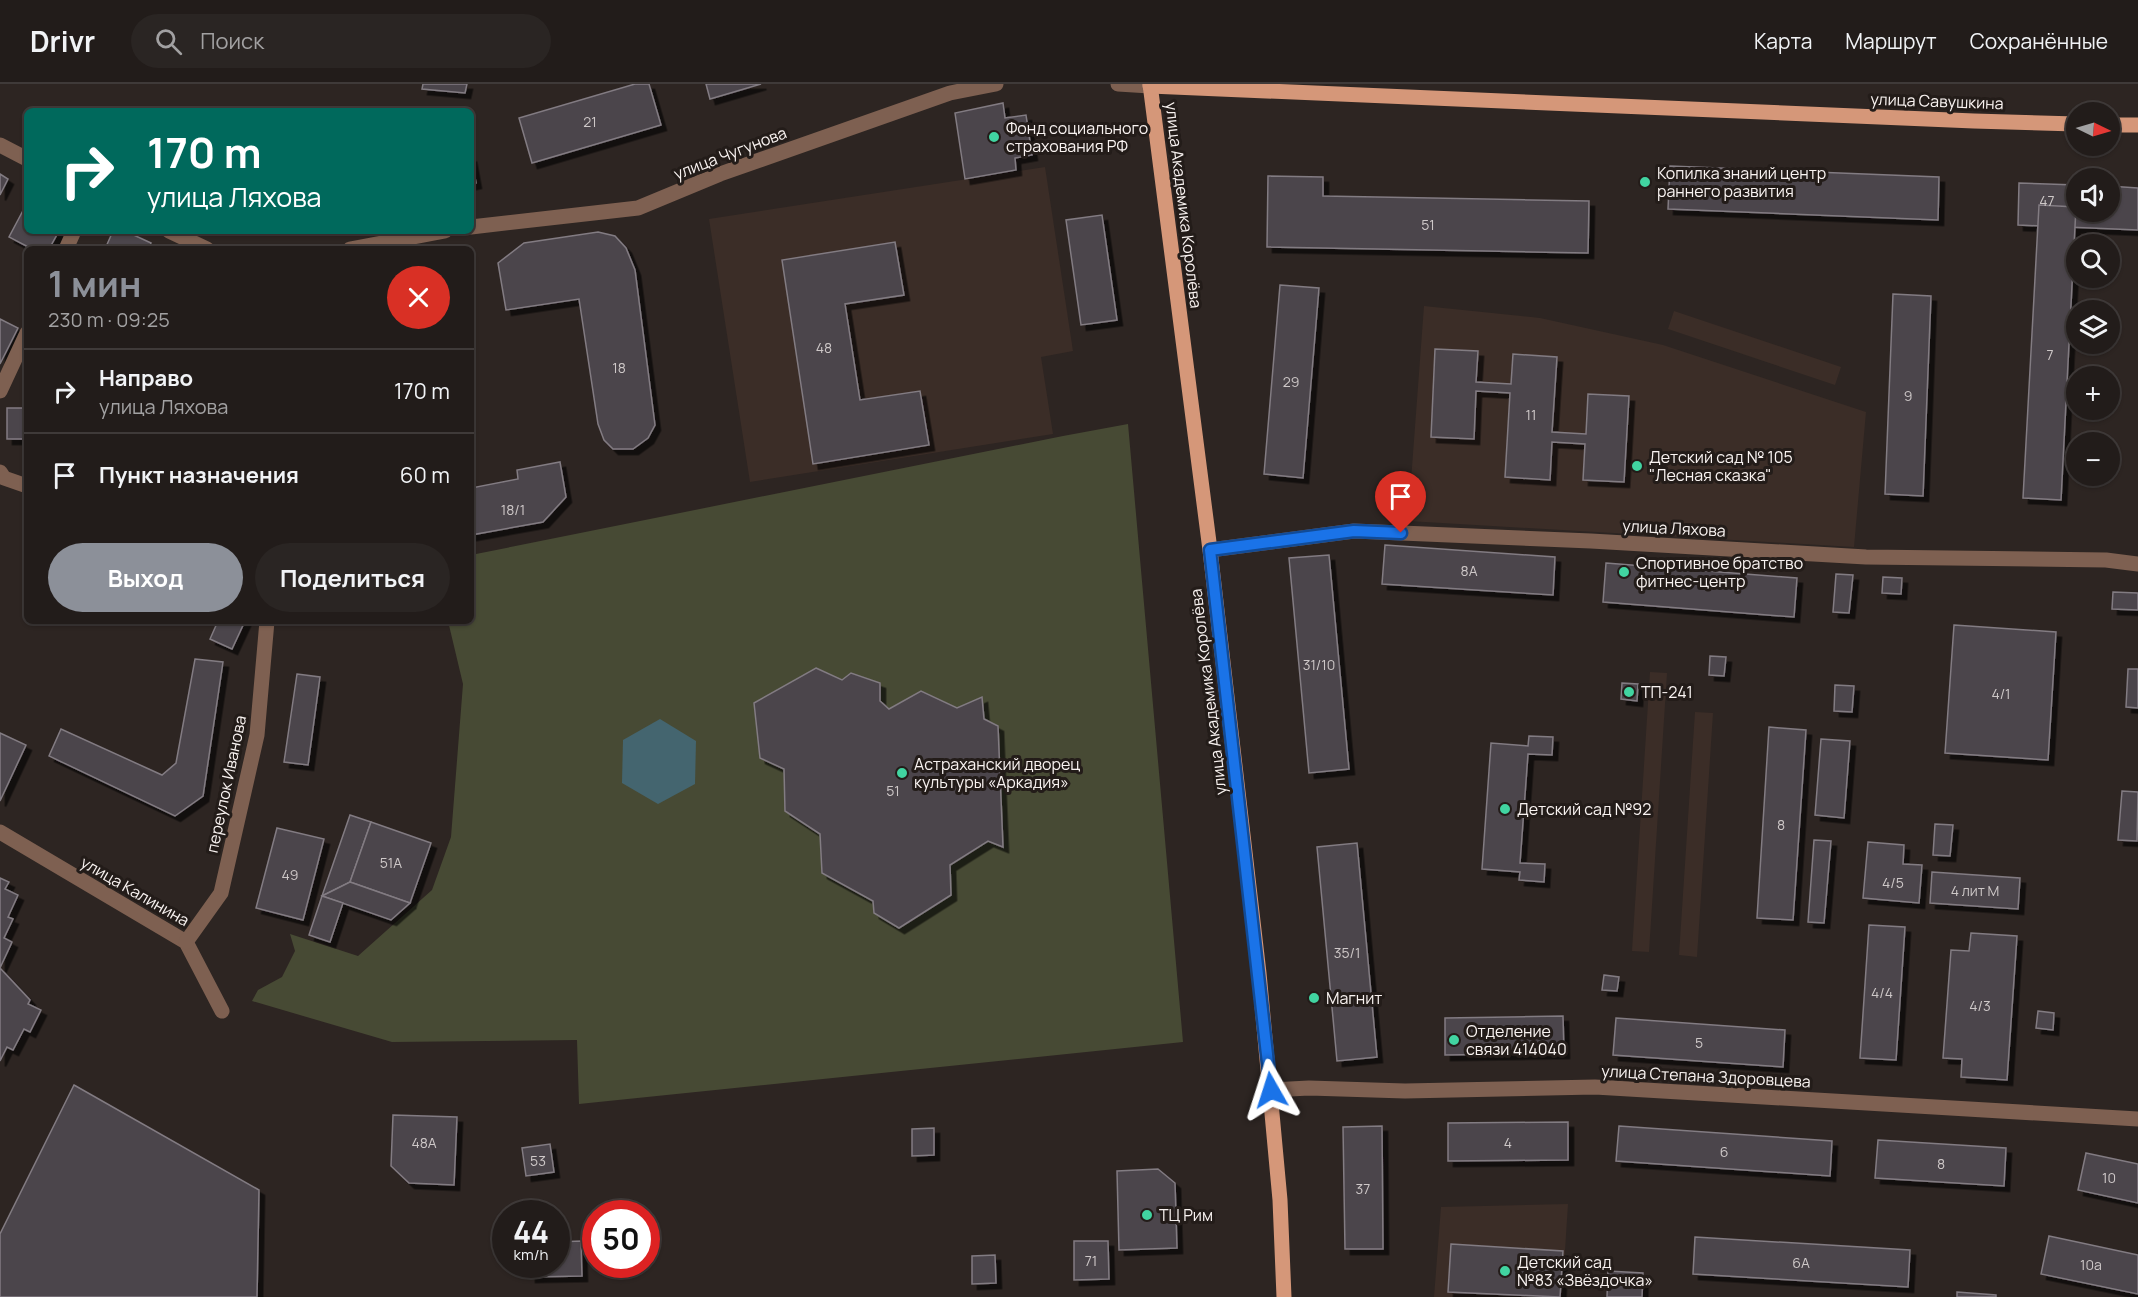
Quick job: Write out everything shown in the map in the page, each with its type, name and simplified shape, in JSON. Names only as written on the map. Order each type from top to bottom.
[{"type":"main road","name":"улица Савушкина","points":[[1150,85],[2066,124]]},
{"type":"main road","name":"улица Академика Королёва","points":[[1150,85],[1210,550],[1271,1090],[1280,1200],[1284,1297]]},
{"type":"main road","points":[[2120,125],[2138,125]]},
{"type":"street","name":"улица Чугунова","points":[[474,227],[638,208],[720,174],[939,97],[996,84]]},
{"type":"street","points":[[1118,84],[1150,85]]},
{"type":"street","points":[[0,145],[24,157]]},
{"type":"street","points":[[175,234],[201,246]]},
{"type":"street","points":[[366,246],[429,234]]},
{"type":"street","points":[[0,391],[24,339]]},
{"type":"street","points":[[0,472],[4,478],[24,485]]},
{"type":"street","name":"улица Ляхова","points":[[1210,550],[1354,531],[1592,541],[1866,558],[2106,560],[2138,564]]},
{"type":"street","name":"переулок Иванова","points":[[186,942],[221,893],[257,735],[267,624]]},
{"type":"street","name":"улица Калинина","points":[[0,832],[186,942],[222,1011]]},
{"type":"street","name":"улица Степана Здоровцева","points":[[1271,1090],[1308,1088],[1405,1092],[1595,1088],[2138,1119]]},
{"type":"shaded area","points":[[1045,167],[1073,351],[1041,357],[1053,434],[750,482],[709,219]]},
{"type":"shaded area","name":"Детский сад № 105 \"Лесная сказка\"","points":[[1424,306],[1540,318],[1663,345],[1866,412],[1854,547],[1408,521]]},
{"type":"shaded area","points":[[1674,311],[1841,367],[1835,385],[1668,329]]},
{"type":"shaded area","points":[[1650,672],[1667,673],[1649,952],[1632,951]]},
{"type":"shaded area","points":[[1695,712],[1713,713],[1697,957],[1679,955]]},
{"type":"shaded area","points":[[1568,1204],[1562,1297],[1434,1297],[1441,1207]]},
{"type":"green space","points":[[1128,424],[1183,1042],[579,1104],[577,1040],[392,1042],[252,1001],[258,990],[282,977],[295,951],[290,934],[358,956],[432,890],[451,837],[463,684],[449,624],[474,624],[474,554]]},
{"type":"water","points":[[660,719],[696,741],[695,784],[658,804],[622,783],[623,740]]},
{"type":"building","points":[[423,84],[467,84],[465,93],[422,89]]},
{"type":"building","points":[[635,84],[649,84],[661,125],[532,163],[519,118]]},
{"type":"building","points":[[706,84],[761,84],[710,99]]},
{"type":"building","name":"Фонд социального страхования РФ","points":[[1003,103],[1005,118],[1026,115],[1032,155],[1015,158],[1016,170],[965,179],[955,113]]},
{"type":"building","points":[[1670,166],[1939,177],[1938,220],[1668,209]]},
{"type":"building","points":[[0,174],[8,179],[0,195]]},
{"type":"building","points":[[1268,176],[1323,177],[1323,196],[1589,201],[1588,253],[1267,247]]},
{"type":"building","points":[[2019,183],[2066,185],[2066,222],[2120,222],[2120,187],[2138,188],[2138,230],[2018,225]]},
{"type":"building","points":[[2039,205],[2066,206],[2066,222],[2075,222],[2075,234],[2066,234],[2066,288],[2072,288],[2071,300],[2066,300],[2066,354],[2068,354],[2068,366],[2066,366],[2061,500],[2023,498]]},
{"type":"building","points":[[24,209],[24,234],[57,234],[51,246],[26,246],[9,237]]},
{"type":"building","points":[[1102,215],[1117,320],[1081,325],[1066,220]]},
{"type":"building","points":[[598,232],[615,236],[626,248],[635,270],[655,425],[648,438],[633,449],[613,449],[604,440],[598,424],[579,299],[506,310],[498,263],[524,243]]},
{"type":"building","points":[[112,234],[132,234],[151,243],[150,246],[106,246]]},
{"type":"building","points":[[895,242],[904,295],[845,304],[860,400],[920,391],[929,445],[813,464],[782,260]]},
{"type":"building","points":[[1280,285],[1319,288],[1303,478],[1264,474]]},
{"type":"building","points":[[1893,294],[1931,296],[1923,496],[1885,494]]},
{"type":"building","points":[[0,319],[18,328],[0,364]]},
{"type":"building","points":[[1435,349],[1478,351],[1476,382],[1511,384],[1513,354],[1557,357],[1552,432],[1586,434],[1588,394],[1629,396],[1624,482],[1583,480],[1585,444],[1552,442],[1550,480],[1505,477],[1510,393],[1476,391],[1474,439],[1431,437]]},
{"type":"building","points":[[7,408],[24,408],[24,439],[7,439]]},
{"type":"building","points":[[560,462],[566,497],[543,522],[474,534],[474,487],[518,479],[517,470]]},
{"type":"building","points":[[1385,545],[1555,557],[1553,595],[1382,584]]},
{"type":"building","points":[[1329,555],[1349,769],[1309,773],[1289,558]]},
{"type":"building","points":[[1606,563],[1797,578],[1794,617],[1603,602]]},
{"type":"building","points":[[1836,574],[1853,575],[1849,613],[1833,612]]},
{"type":"building","points":[[1883,577],[1902,578],[1901,594],[1882,593]]},
{"type":"building","points":[[2113,592],[2138,593],[2138,610],[2112,609]]},
{"type":"building","points":[[217,624],[244,624],[232,649],[210,639]]},
{"type":"building","points":[[1954,625],[2056,632],[2048,760],[1945,753]]},
{"type":"building","points":[[1710,656],[1726,657],[1724,676],[1709,675]]},
{"type":"building","points":[[195,659],[223,662],[203,796],[175,816],[49,756],[61,729],[162,775],[176,763]]},
{"type":"building","points":[[816,668],[842,680],[851,673],[880,683],[880,701],[889,709],[921,691],[957,708],[982,697],[984,719],[998,726],[1003,847],[988,841],[950,865],[951,895],[899,928],[874,913],[873,901],[822,873],[820,834],[785,811],[784,769],[760,758],[754,703]]},
{"type":"building","points":[[2128,669],[2138,669],[2138,708],[2126,707]]},
{"type":"building","points":[[297,674],[320,677],[308,765],[284,762]]},
{"type":"building","name":"ТП-241","points":[[1622,683],[1638,684],[1637,701],[1621,699]]},
{"type":"building","points":[[1835,685],[1854,686],[1852,712],[1834,711]]},
{"type":"building","points":[[1769,727],[1806,730],[1793,920],[1757,918]]},
{"type":"building","points":[[0,733],[26,745],[0,801]]},
{"type":"building","name":"Детский сад №92","points":[[1529,736],[1553,737],[1552,755],[1528,754],[1520,863],[1545,864],[1544,882],[1519,880],[1520,872],[1482,869],[1491,743],[1528,746]]},
{"type":"building","points":[[1821,739],[1850,741],[1844,818],[1815,815]]},
{"type":"building","points":[[2122,791],[2138,792],[2137,841],[2118,840]]},
{"type":"building","points":[[350,815],[371,822],[350,882],[322,896]]},
{"type":"building","points":[[371,822],[431,843],[410,903],[350,882]]},
{"type":"building","points":[[1935,824],[1953,825],[1950,856],[1933,855]]},
{"type":"building","points":[[277,828],[324,839],[303,920],[256,908]]},
{"type":"building","points":[[1814,840],[1831,841],[1824,923],[1808,922]]},
{"type":"building","points":[[1868,842],[1904,845],[1903,864],[1922,865],[1919,903],[1863,898]]},
{"type":"building","points":[[1357,843],[1377,1057],[1337,1061],[1317,847]]},
{"type":"building","points":[[1932,872],[2020,878],[2018,909],[1930,903]]},
{"type":"building","points":[[0,878],[9,882],[5,889],[18,895],[8,917],[13,919],[4,938],[12,942],[0,968]]},
{"type":"building","points":[[350,882],[410,903],[391,920],[322,896]]},
{"type":"building","points":[[322,896],[343,903],[330,942],[309,935]]},
{"type":"building","points":[[1869,925],[1905,927],[1896,1060],[1860,1058]]},
{"type":"building","points":[[1971,933],[2017,936],[2007,1080],[1961,1077],[1962,1059],[1943,1058],[1951,950],[1969,951]]},
{"type":"building","points":[[0,968],[30,1000],[28,1004],[41,1010],[30,1032],[24,1029],[13,1050],[7,1047],[0,1061]]},
{"type":"building","points":[[1604,975],[1619,977],[1617,991],[1602,990]]},
{"type":"building","points":[[2038,1011],[2054,1013],[2053,1030],[2036,1028]]},
{"type":"building","points":[[1563,1016],[1564,1053],[1445,1055],[1445,1018]]},
{"type":"building","points":[[1616,1018],[1785,1030],[1783,1067],[1613,1055]]},
{"type":"building","points":[[74,1085],[259,1190],[257,1297],[0,1297],[0,1234]]},
{"type":"building","points":[[393,1115],[457,1117],[454,1185],[409,1183],[391,1166]]},
{"type":"building","points":[[1568,1122],[1568,1160],[1448,1161],[1448,1123]]},
{"type":"building","points":[[1382,1126],[1383,1249],[1345,1249],[1343,1127]]},
{"type":"building","points":[[1619,1126],[1832,1141],[1830,1176],[1616,1161]]},
{"type":"building","points":[[934,1128],[934,1155],[912,1156],[912,1129]]},
{"type":"building","points":[[1878,1140],[2006,1148],[2004,1186],[1875,1178]]},
{"type":"building","points":[[550,1144],[554,1172],[526,1176],[522,1148]]},
{"type":"building","points":[[2086,1153],[2138,1164],[2138,1203],[2078,1190]]},
{"type":"building","name":"ТЦ Рим","points":[[1158,1169],[1175,1183],[1177,1248],[1119,1250],[1117,1171]]},
{"type":"building","points":[[2049,1236],[2138,1255],[2138,1294],[2041,1274]]},
{"type":"building","points":[[1695,1237],[1910,1250],[1908,1287],[1693,1274]]},
{"type":"building","points":[[570,1241],[581,1241],[582,1276],[570,1276]]},
{"type":"building","points":[[1074,1241],[1108,1241],[1109,1279],[1074,1280]]},
{"type":"building","name":"Детский сад №83 «Звёздочка»","points":[[1451,1244],[1563,1251],[1560,1297],[1448,1292]]},
{"type":"building","points":[[995,1255],[996,1283],[972,1284],[972,1256]]},
{"type":"building","points":[[1608,1271],[1643,1273],[1642,1297],[1607,1297]]},
{"type":"building","points":[[1957,1292],[1996,1295],[1996,1297],[1957,1297]]},
{"type":"place","name":"Фонд социального страхования РФ","points":[[994,137]]},
{"type":"place","name":"Копилка знаний центр раннего развития","points":[[1645,182]]},
{"type":"place","name":"Детский сад № 105 \"Лесная сказка\"","points":[[1637,466]]},
{"type":"place","name":"Спортивное братство фитнес-центр","points":[[1624,572]]},
{"type":"place","name":"ТП-241","points":[[1629,692]]},
{"type":"place","name":"Астраханский дворец культуры «Аркадия»","points":[[902,773]]},
{"type":"place","name":"Детский сад №92","points":[[1505,809]]},
{"type":"place","name":"Магнит","points":[[1314,998]]},
{"type":"place","name":"Отделение связи 414040","points":[[1454,1040]]},
{"type":"place","name":"ТЦ Рим","points":[[1147,1215]]},
{"type":"place","name":"Детский сад №83 «Звёздочка»","points":[[1505,1271]]},
{"type":"route","points":[[1271,1090],[1210,550],[1354,531],[1401,533]]}]
